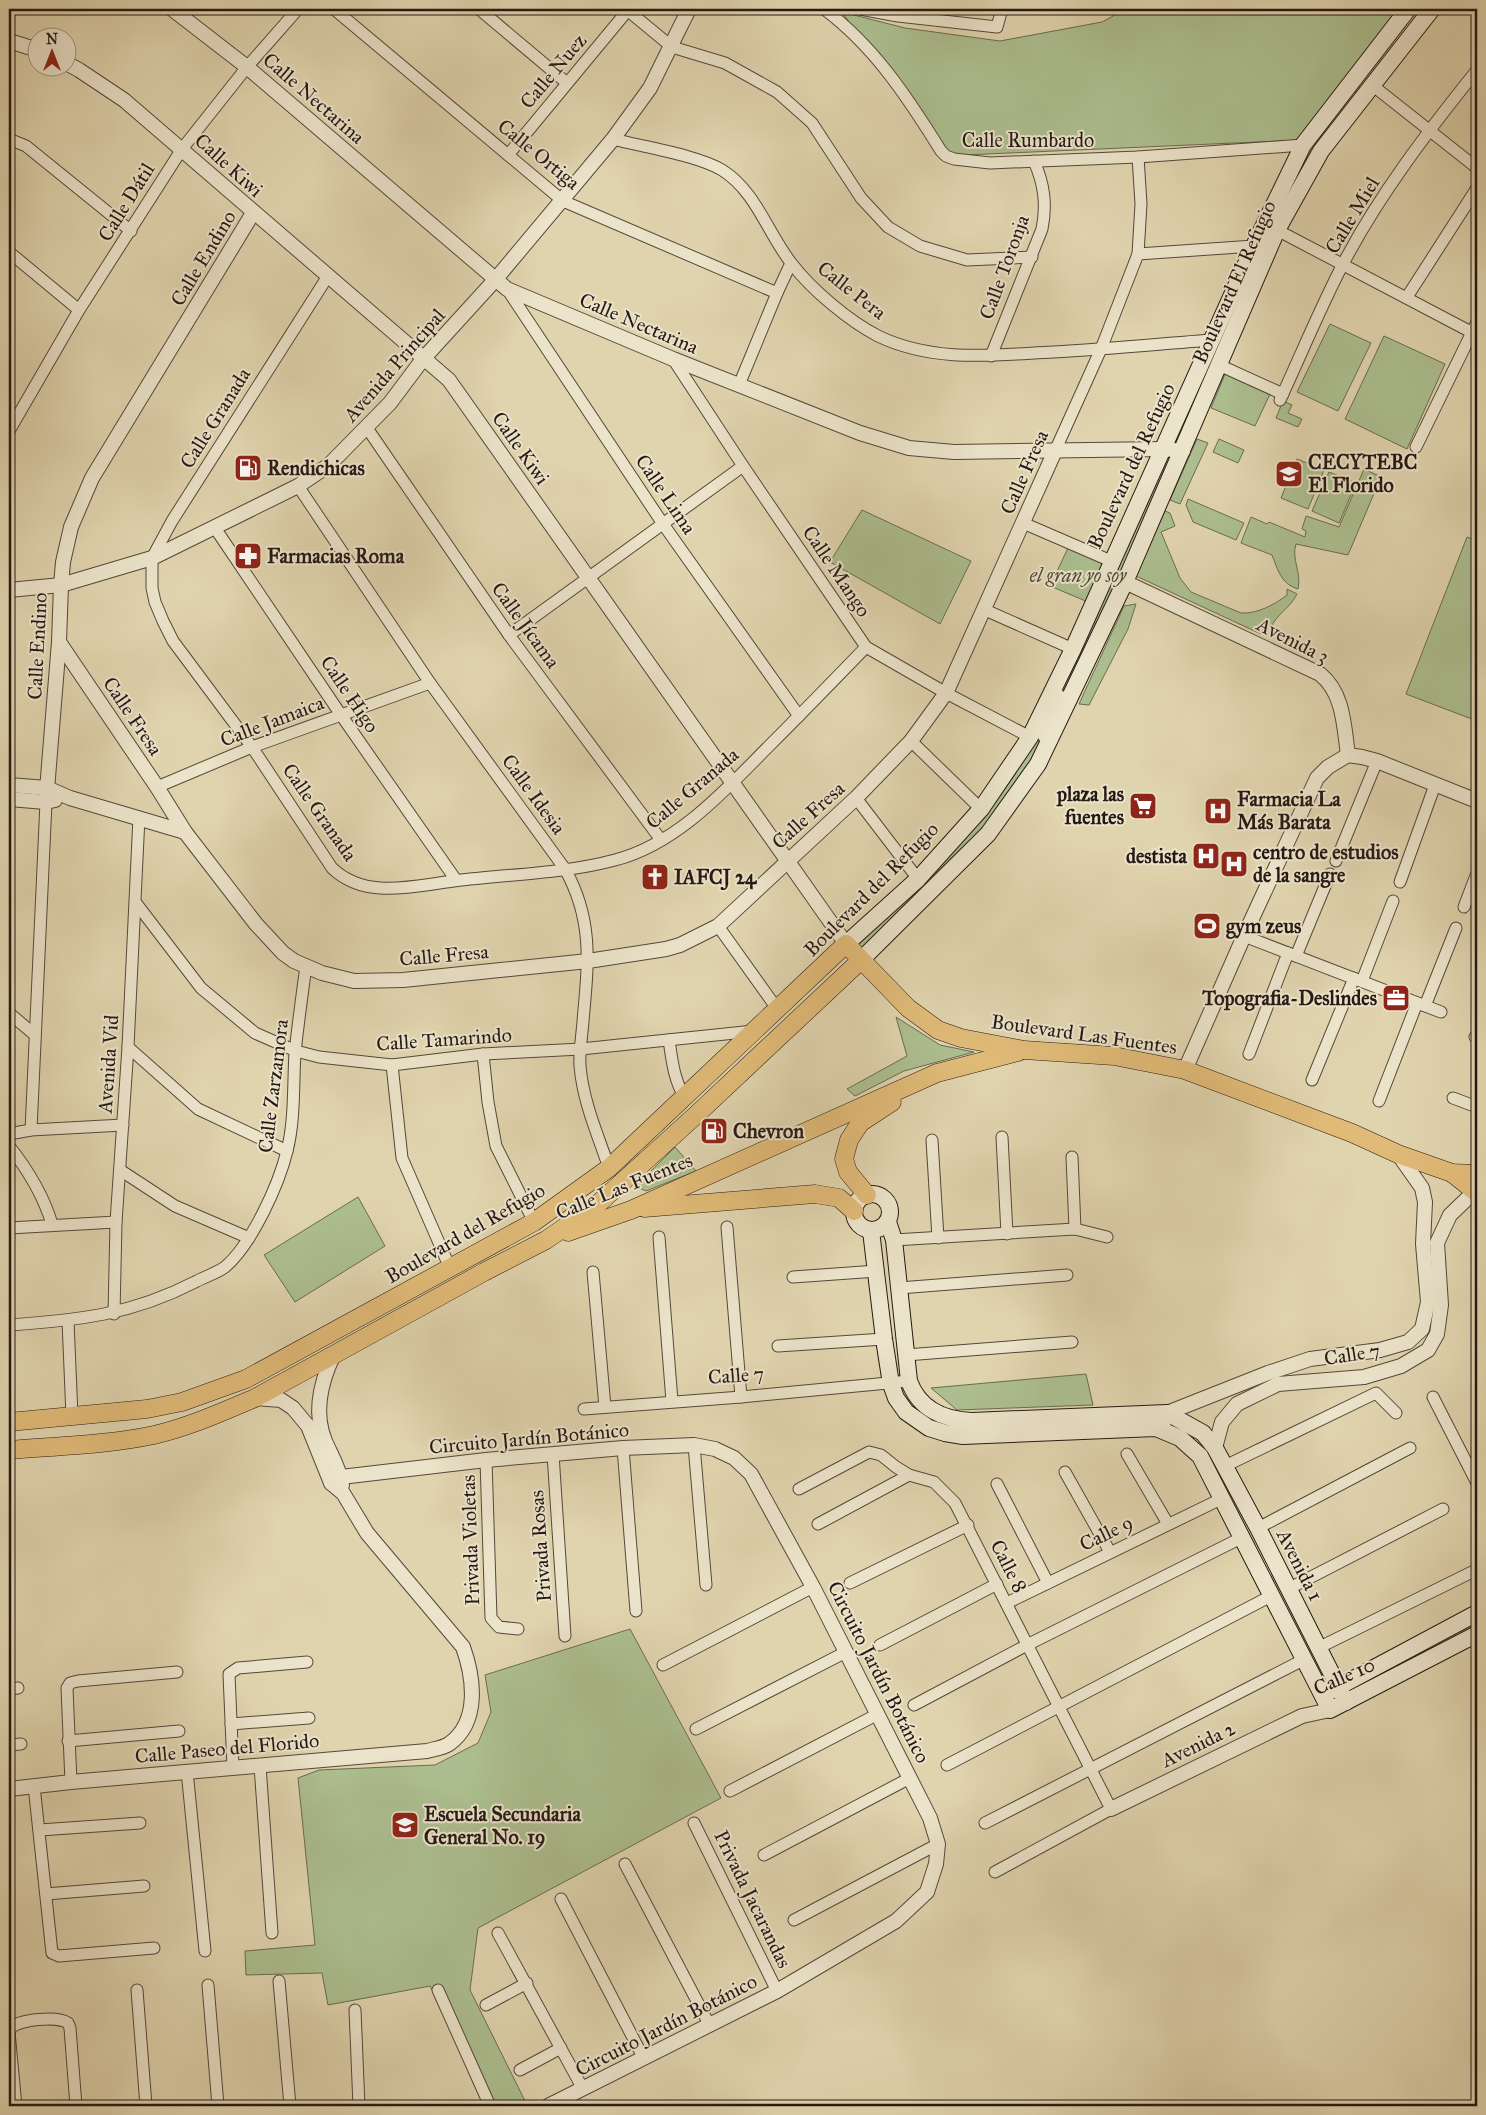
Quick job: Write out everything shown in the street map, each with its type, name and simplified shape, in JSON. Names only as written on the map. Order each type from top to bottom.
[{"type":"main road","name":"Boulevard del Refugio","points":[[9,1422],[147,1409],[182,1402],[246,1379],[534,1222],[610,1168],[918,878],[981,809],[1030,737],[1071,652],[1254,246],[1303,145],[1408,9]]},
{"type":"main road","name":"Boulevard El Refugio","points":[[860,961],[988,834],[1038,764],[1125,582],[1277,230],[1321,151],[1432,9]]},
{"type":"main road","name":"Boulevard Las Fuentes","points":[[846,944],[860,961],[908,1008],[938,1030],[961,1038],[1024,1050],[1114,1056],[1185,1070],[1352,1133],[1398,1154],[1452,1173]]},
{"type":"main road","name":"Boulevard del Refugio","points":[[9,1450],[153,1435],[188,1425],[255,1398],[546,1240],[599,1202],[703,1109],[860,961]]},
{"type":"main road","points":[[703,1109],[702,1102],[739,1047]]},
{"type":"main road","name":"Calle Las Fuentes","points":[[546,1240],[631,1210],[937,1073],[1024,1050]]},
{"type":"main road","points":[[868,1195],[848,1172],[844,1159],[848,1140],[860,1123],[937,1073]]},
{"type":"main road","points":[[1452,1173],[1477,1174]]},
{"type":"main road","points":[[1452,1173],[1476,1188]]},
{"type":"main road","points":[[631,1210],[814,1194],[839,1198],[854,1211]]},
{"type":"main road","points":[[888,1222],[881,1229],[871,1231],[860,1226],[854,1218],[857,1202],[868,1195],[881,1196],[888,1202],[890,1208],[888,1222],[894,1240],[909,1381]]},
{"type":"main road","points":[[871,1231],[891,1384],[896,1398],[906,1412],[929,1428],[963,1436],[1120,1428],[1156,1428],[1161,1430]]},
{"type":"main road","name":"Calle 7","points":[[909,1381],[913,1392],[929,1409],[957,1420],[1167,1413]]},
{"type":"main road","points":[[1167,1413],[1203,1433],[1216,1448]]},
{"type":"main road","name":"Avenida 1","points":[[1161,1430],[1180,1438],[1200,1456],[1326,1702]]},
{"type":"main road","name":"Avenida 1","points":[[1216,1448],[1346,1702]]},
{"type":"main road","name":"Calle 10","points":[[1326,1702],[1338,1687],[1477,1612]]},
{"type":"main road","name":"Calle 10","points":[[1326,1702],[1346,1702],[1477,1634]]},
{"type":"street","name":"Calle Nectarina","points":[[172,9],[247,67],[507,289],[673,359],[860,434],[909,448],[954,452],[1183,451]]},
{"type":"street","name":"Calle Dátil","points":[[9,431],[79,310],[182,150],[247,67],[298,9]]},
{"type":"street","name":"Calle Ortiga","points":[[334,9],[563,201],[777,293]]},
{"type":"street","points":[[480,9],[567,83]]},
{"type":"street","name":"Avenida Principal","points":[[9,590],[61,585],[152,558],[298,486],[329,464],[390,403],[423,359],[495,280],[614,139],[650,88],[689,9]]},
{"type":"street","name":"Calle Rumbardo","points":[[824,9],[861,40],[907,97],[946,156],[961,161],[990,163],[1138,157],[1303,145]]},
{"type":"street","points":[[860,9],[899,12],[998,27],[1002,9]]},
{"type":"street","name":"Calle Nuez","points":[[508,155],[627,10]]},
{"type":"street","points":[[627,10],[672,46],[725,63],[777,92],[812,123],[861,198],[888,227],[920,246],[967,260],[1032,257]]},
{"type":"street","points":[[9,41],[28,47]]},
{"type":"street","name":"Calle Kiwi","points":[[78,69],[124,100],[449,380],[846,944]]},
{"type":"street","name":"Calle Miel","points":[[1220,365],[1281,397],[1343,264],[1383,198],[1428,131],[1477,70]]},
{"type":"street","points":[[1372,85],[1477,168]]},
{"type":"street","points":[[9,139],[26,146],[131,231]]},
{"type":"street","name":"Calle Pera","points":[[614,139],[708,163],[722,170],[735,180],[756,206],[792,263],[814,288],[849,316],[877,335],[911,348],[938,354],[991,356],[1211,340]]},
{"type":"street","name":"Calle Fresa","points":[[59,642],[157,787],[185,832],[256,924],[283,953],[306,966],[354,981],[403,980],[588,961],[666,949],[680,945],[718,926],[856,798],[911,742],[946,693],[982,609],[1055,452],[1100,349],[1138,254],[1141,204],[1138,157]]},
{"type":"street","name":"Calle Toronja","points":[[991,356],[1042,229],[1045,204],[1043,184],[1034,161]]},
{"type":"street","points":[[1407,297],[1477,188]]},
{"type":"street","name":"Calle Endino","points":[[31,1130],[47,795],[63,562],[71,527],[92,478],[253,213]]},
{"type":"street","points":[[1277,230],[1471,332]]},
{"type":"street","points":[[1138,254],[1254,246]]},
{"type":"street","points":[[9,252],[79,310]]},
{"type":"street","points":[[739,385],[777,293],[792,263]]},
{"type":"street","name":"Calle Granada","points":[[328,276],[172,522],[152,558],[152,588],[155,602],[173,641],[252,747],[332,868],[339,875],[367,887],[398,888],[456,880],[565,870],[616,860],[645,850],[685,824],[732,784],[866,647]]},
{"type":"street","name":"Calle Lima","points":[[507,289],[663,524],[799,716]]},
{"type":"street","points":[[1416,447],[1477,322]]},
{"type":"street","name":"Calle Mango","points":[[673,359],[866,647],[946,693],[1030,737]]},
{"type":"street","name":"Calle Jícama","points":[[367,428],[508,634],[661,840]]},
{"type":"street","points":[[508,634],[743,466]]},
{"type":"street","name":"Calle Idesia","points":[[298,486],[430,683],[565,870],[574,886],[582,908],[588,961],[580,1066],[587,1105],[610,1168]]},
{"type":"street","points":[[1023,523],[1111,561]]},
{"type":"street","name":"Calle Higo","points":[[215,528],[341,715],[456,880]]},
{"type":"street","name":"Avenida 3","points":[[1125,582],[1303,664],[1320,674],[1327,680],[1338,696],[1348,755]]},
{"type":"street","points":[[982,609],[1071,652],[1073,662],[1044,728],[1046,736],[1051,739]]},
{"type":"street","name":"Calle Jamaica","points":[[157,787],[252,747],[430,683]]},
{"type":"street","points":[[911,742],[981,809]]},
{"type":"street","points":[[1185,1070],[1317,778],[1328,766],[1348,755],[1362,757],[1477,802]]},
{"type":"street","points":[[1336,861],[1377,762]]},
{"type":"street","points":[[9,785],[47,795],[70,798],[185,832]]},
{"type":"street","points":[[1400,882],[1435,785]]},
{"type":"street","points":[[9,799],[47,795]]},
{"type":"street","points":[[856,798],[918,878]]},
{"type":"street","name":"Avenida Vid","points":[[114,1314],[116,1222],[128,1047],[139,817]]},
{"type":"street","points":[[1464,907],[1477,873]]},
{"type":"street","points":[[1249,1054],[1292,954],[1330,874]]},
{"type":"street","points":[[1312,1080],[1393,901]]},
{"type":"street","name":"Calle Tamarindo","points":[[136,903],[201,988],[255,1033],[296,1051],[319,1057],[392,1065],[483,1054],[581,1049],[756,1030]]},
{"type":"street","points":[[718,926],[778,1010]]},
{"type":"street","points":[[1379,1101],[1456,928]]},
{"type":"street","points":[[1244,936],[1441,1012]]},
{"type":"street","name":"Calle Zarzamora","points":[[9,1325],[68,1321],[114,1314],[165,1297],[225,1267],[249,1238],[259,1221],[288,1151],[296,1051],[306,966]]},
{"type":"street","points":[[9,1014],[35,1035]]},
{"type":"street","points":[[670,1040],[672,1064],[678,1086],[685,1098]]},
{"type":"street","points":[[128,1047],[198,1109],[288,1151]]},
{"type":"street","points":[[483,1054],[488,1102],[496,1146],[534,1222]]},
{"type":"street","points":[[392,1065],[402,1158],[450,1268]]},
{"type":"street","points":[[1453,1098],[1477,1107]]},
{"type":"street","points":[[9,1134],[31,1130],[123,1125]]},
{"type":"street","points":[[1002,1137],[1007,1234]]},
{"type":"street","points":[[932,1140],[938,1238]]},
{"type":"street","points":[[9,1146],[28,1170],[45,1202],[52,1224]]},
{"type":"street","name":"Calle 7","points":[[1216,1448],[1222,1422],[1236,1404],[1278,1384],[1364,1377],[1400,1366],[1428,1350],[1437,1334],[1441,1305],[1422,1188],[1398,1154]]},
{"type":"street","points":[[1072,1157],[1075,1228]]},
{"type":"street","points":[[120,1170],[175,1206],[249,1238]]},
{"type":"street","name":"Calle 7","points":[[1167,1413],[1268,1373],[1310,1359],[1380,1350],[1408,1342],[1422,1329],[1428,1302],[1430,1244],[1450,1215],[1476,1188]]},
{"type":"street","points":[[9,1228],[52,1224],[116,1222]]},
{"type":"street","points":[[727,1227],[741,1397]]},
{"type":"street","points":[[894,1240],[1075,1228],[1107,1237]]},
{"type":"street","points":[[659,1237],[672,1401]]},
{"type":"street","points":[[793,1277],[877,1271]]},
{"type":"street","points":[[593,1272],[604,1407]]},
{"type":"street","points":[[899,1288],[1067,1275]]},
{"type":"street","points":[[68,1321],[72,1416]]},
{"type":"street","points":[[778,1346],[884,1339]]},
{"type":"street","points":[[906,1355],[1072,1342]]},
{"type":"street","points":[[314,1424],[321,1387],[334,1354]]},
{"type":"street","name":"Calle 7","points":[[584,1409],[741,1397],[909,1381]]},
{"type":"street","points":[[1225,1466],[1376,1393],[1396,1413]]},
{"type":"street","points":[[1433,1397],[1477,1483]]},
{"type":"street","points":[[255,1398],[281,1400],[314,1424],[336,1480]]},
{"type":"street","points":[[1161,1430],[1167,1413]]},
{"type":"street","points":[[694,1445],[706,1585]]},
{"type":"street","name":"Circuito Jardín Botánico","points":[[336,1480],[486,1460],[623,1448],[694,1445],[715,1449],[734,1458],[752,1474],[813,1587],[930,1818],[938,1844],[936,1864],[927,1892],[896,1921],[777,1991],[548,2106]]},
{"type":"street","points":[[623,1448],[636,1611]]},
{"type":"street","points":[[1258,1528],[1410,1448]]},
{"type":"street","name":"Calle 8","points":[[799,1488],[869,1452],[881,1455],[909,1475],[930,1480],[938,1485],[955,1503],[968,1525],[1111,1809]]},
{"type":"street","name":"Privada Rosas","points":[[553,1454],[565,1636]]},
{"type":"street","points":[[1127,1454],[1168,1524]]},
{"type":"street","name":"Privada Violetas","points":[[486,1460],[492,1618],[499,1627],[518,1629]]},
{"type":"street","points":[[1065,1472],[1110,1552]]},
{"type":"street","points":[[818,1524],[909,1475]]},
{"type":"street","name":"Calle Paseo del Florido","points":[[9,1789],[427,1751],[448,1746],[467,1723],[472,1700],[470,1670],[463,1647],[367,1533],[336,1480]]},
{"type":"street","points":[[998,1484],[1048,1582]]},
{"type":"street","name":"Calle 9","points":[[1007,1603],[1221,1499]]},
{"type":"street","points":[[1288,1589],[1442,1509]]},
{"type":"street","points":[[850,1583],[968,1525]]},
{"type":"street","points":[[914,1706],[1029,1644],[1241,1538]]},
{"type":"street","points":[[1250,1554],[1267,1546]]},
{"type":"street","points":[[1318,1648],[1474,1571]]},
{"type":"street","points":[[880,1645],[997,1584]]},
{"type":"street","points":[[663,1665],[813,1587]]},
{"type":"street","points":[[947,1765],[1271,1596]]},
{"type":"street","points":[[696,1729],[846,1652]]},
{"type":"street","points":[[985,1823],[1305,1659]]},
{"type":"street","points":[[233,1768],[229,1674],[233,1670],[307,1662]]},
{"type":"street","points":[[71,1782],[67,1688],[70,1683],[177,1672]]},
{"type":"street","name":"Calle 10","points":[[1302,1716],[1326,1702]]},
{"type":"street","points":[[730,1791],[878,1714]]},
{"type":"street","name":"Avenida 2","points":[[1111,1809],[1302,1716]]},
{"type":"street","points":[[231,1724],[309,1718]]},
{"type":"street","points":[[68,1741],[179,1731]]},
{"type":"street","points":[[9,1745],[21,1744]]},
{"type":"street","points":[[260,1766],[272,1932]]},
{"type":"street","points":[[187,1772],[205,1951]]},
{"type":"street","points":[[764,1855],[910,1778]]},
{"type":"street","points":[[34,1786],[54,1954],[59,1956],[154,1948]]},
{"type":"street","points":[[995,1872],[1111,1809]]},
{"type":"street","points":[[40,1830],[140,1823]]},
{"type":"street","name":"Privada Jacarandas","points":[[694,1823],[777,1991]]},
{"type":"street","points":[[794,1920],[938,1844]]},
{"type":"street","points":[[625,1864],[709,2024]]},
{"type":"street","points":[[46,1894],[144,1886]]},
{"type":"street","points":[[561,1900],[643,2057]]},
{"type":"street","points":[[498,1933],[527,1983],[583,2089]]},
{"type":"street","points":[[279,1981],[290,2106]]},
{"type":"street","points":[[486,2005],[527,1983]]},
{"type":"street","points":[[208,1985],[218,2106]]},
{"type":"street","points":[[137,1990],[146,2106]]},
{"type":"street","points":[[438,1990],[490,2106]]},
{"type":"street","points":[[355,2010],[359,2106]]},
{"type":"street","points":[[16,2106],[9,2032],[11,2028],[24,2021],[59,2019],[68,2023],[76,2106]]},
{"type":"street","points":[[520,2070],[561,2048]]},
{"type":"green space","points":[[1126,9],[1401,9],[1302,140],[942,156],[842,12],[905,28],[1000,41],[1102,22]]},
{"type":"green space","points":[[1330,324],[1371,343],[1338,411],[1297,392]]},
{"type":"green space","points":[[1384,336],[1445,364],[1407,449],[1345,419]]},
{"type":"green space","points":[[1225,374],[1270,394],[1255,426],[1211,408]]},
{"type":"green space","points":[[1283,401],[1292,405],[1288,413],[1302,419],[1298,427],[1276,418]]},
{"type":"green space","points":[[1197,439],[1208,443],[1180,504],[1170,500]]},
{"type":"green space","points":[[1219,439],[1244,450],[1238,463],[1213,452]]},
{"type":"green space","points":[[1297,459],[1324,470],[1308,509],[1281,498]]},
{"type":"green space","points":[[1157,467],[1170,473],[1046,734],[1023,773],[1000,808],[958,854],[860,953],[854,949],[905,900],[1000,793]]},
{"type":"green space","points":[[1364,469],[1381,477],[1348,555],[1296,544],[1295,555],[1299,577],[1298,589],[1292,587],[1284,580],[1278,571],[1272,555],[1241,543],[1251,517],[1267,524],[1269,522],[1305,537],[1306,531],[1302,529],[1306,516],[1339,527]]},
{"type":"green space","points":[[1329,472],[1356,483],[1339,523],[1312,511]]},
{"type":"green space","points":[[1188,499],[1244,523],[1236,540],[1193,522],[1186,505]]},
{"type":"green space","points":[[862,510],[971,561],[940,624],[830,562]]},
{"type":"green space","points":[[1165,511],[1170,513],[1175,526],[1161,532],[1180,578],[1191,592],[1241,613],[1253,612],[1277,602],[1287,595],[1287,589],[1297,594],[1271,627],[1265,626],[1261,634],[1136,576]]},
{"type":"green space","points":[[1467,537],[1477,541],[1477,721],[1406,694]]},
{"type":"green space","name":"el gran yo soy","points":[[1068,548],[1105,565],[1088,602],[1050,586]]},
{"type":"green space","points":[[1136,604],[1128,629],[1089,705],[1079,704],[1124,606]]},
{"type":"green space","points":[[896,1017],[940,1045],[974,1052],[904,1071],[855,1096],[847,1089],[907,1056]]},
{"type":"green space","points":[[675,1147],[696,1171],[646,1191],[639,1188],[638,1184]]},
{"type":"green space","points":[[358,1197],[385,1246],[295,1302],[264,1255]]},
{"type":"green space","points":[[1086,1374],[1093,1405],[957,1410],[931,1388]]},
{"type":"green space","points":[[630,1629],[721,1798],[478,1928],[470,1990],[527,2105],[493,2106],[430,1986],[328,2005],[322,1973],[246,1975],[245,1951],[315,1945],[298,1778],[319,1770],[435,1765],[478,1743],[491,1712],[485,1675]]},
{"type":"place","name":"Rendichicas","points":[[248,468]]},
{"type":"place","name":"CECYTEBC El Florido","points":[[1289,474]]},
{"type":"place","name":"Farmacias Roma","points":[[248,556]]},
{"type":"place","name":"plaza las fuentes","points":[[1143,806]]},
{"type":"place","name":"Farmacia La Más Barata","points":[[1218,811]]},
{"type":"place","name":"destista","points":[[1206,856]]},
{"type":"place","name":"centro de estudios de la sangre","points":[[1234,864]]},
{"type":"place","name":"IAFCJ 24","points":[[655,877]]},
{"type":"place","name":"gym zeus","points":[[1207,926]]},
{"type":"place","name":"Topografia-Deslindes","points":[[1396,998]]},
{"type":"place","name":"Chevron","points":[[714,1131]]},
{"type":"place","name":"Escuela Secundaria General No. 19","points":[[405,1825]]}]
